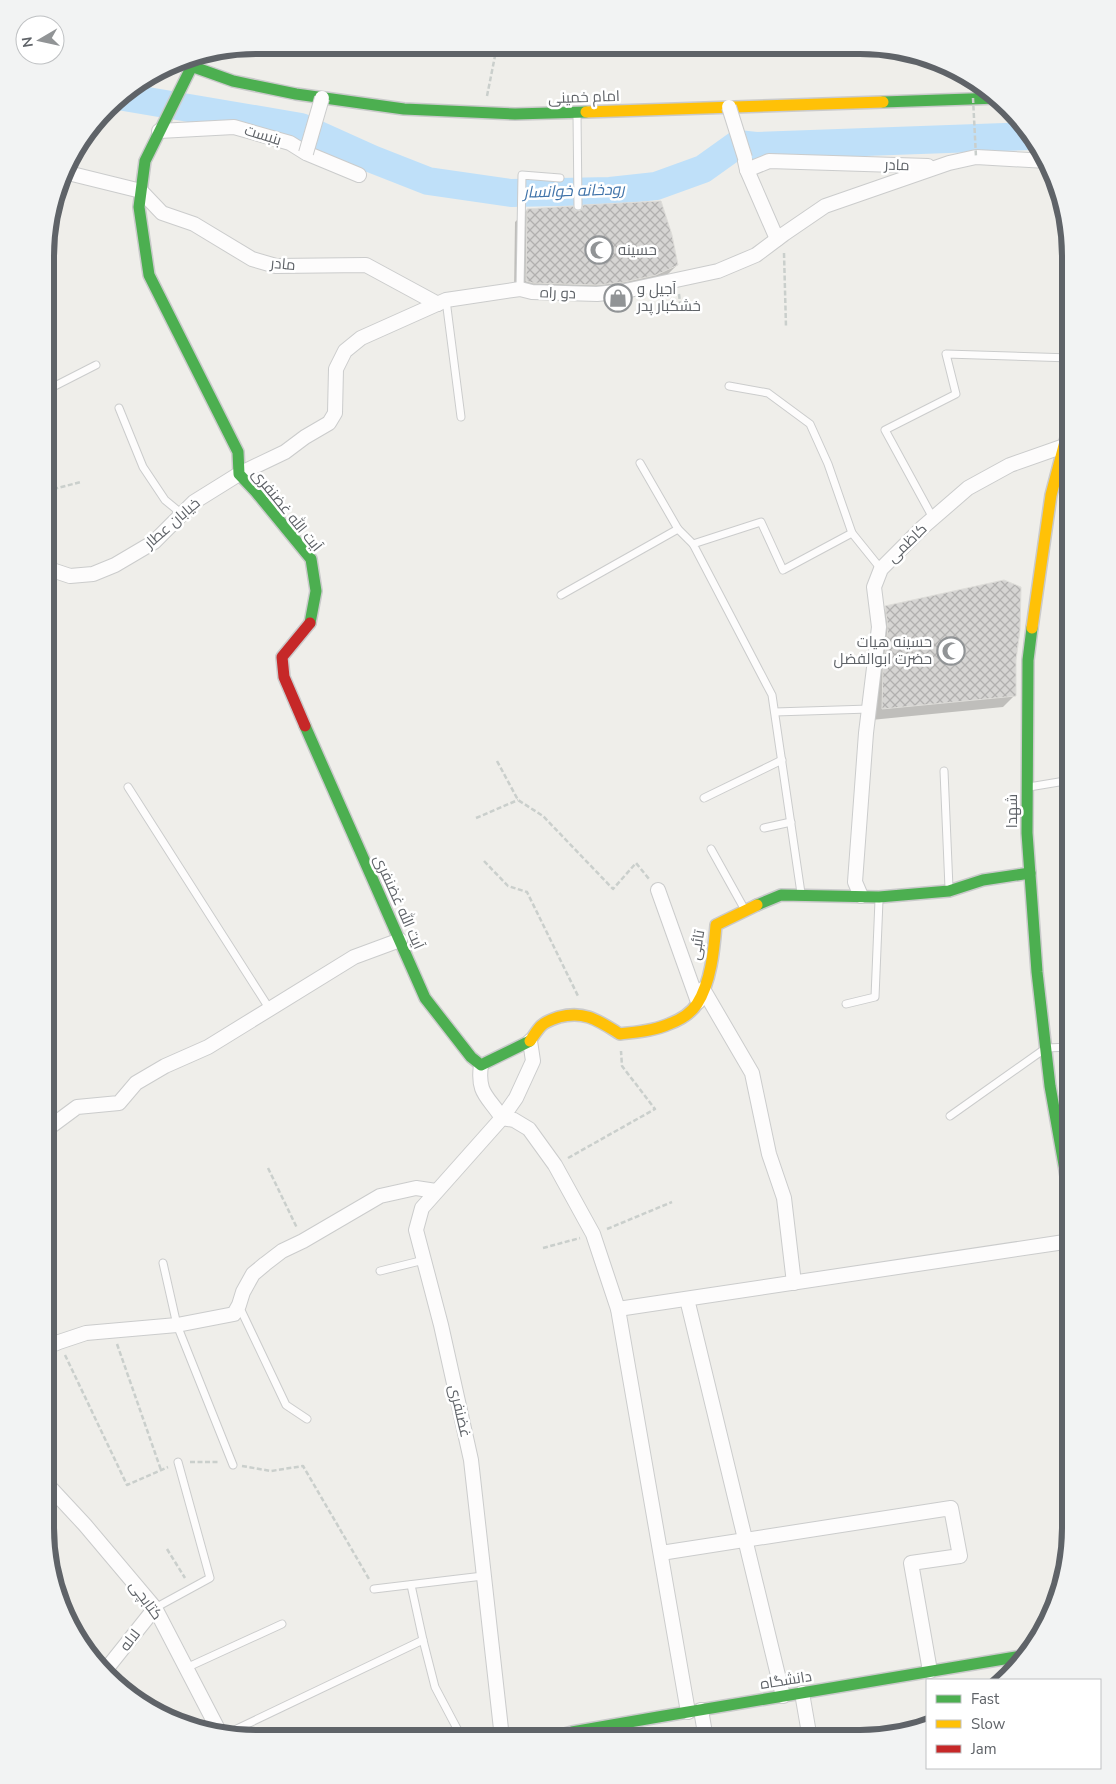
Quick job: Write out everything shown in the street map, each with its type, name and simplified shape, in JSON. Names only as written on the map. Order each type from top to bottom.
[{"type":"street","name":"امام خمینی","points":[[189,65],[233,81],[296,94],[404,109],[484,113],[515,114],[987,98]]},
{"type":"street","name":"آیت الله غضنفری","points":[[192,66],[145,161],[139,207],[149,275],[238,452],[239,474],[311,559],[316,592],[311,621],[282,658],[284,677],[425,998],[476,1061]]},
{"type":"street","points":[[306,153],[322,98]]},
{"type":"street","points":[[729,107],[746,164],[780,236]]},
{"type":"street","name":"بنبست","points":[[159,132],[234,127],[290,143],[306,153],[359,175]]},
{"type":"street","name":"مادر","points":[[746,164],[769,161],[936,167],[976,157],[1038,161]]},
{"type":"street","name":"دو راه","points":[[239,474],[285,452],[329,422],[334,414],[336,369],[345,351],[361,338],[442,302],[520,289],[568,295],[626,291],[718,271],[756,255],[780,236],[825,206],[936,167]]},
{"type":"street","points":[[71,174],[141,190]]},
{"type":"street","name":"مادر","points":[[141,190],[162,213],[194,224],[252,258],[276,266],[366,266],[442,302]]},
{"type":"street","name":"کاظمی","points":[[861,896],[855,882],[866,733],[879,627],[874,587],[881,568],[933,518],[968,488],[1010,465],[1062,447]]},
{"type":"street","name":"شهدا","points":[[1062,454],[1051,495],[1028,660],[1027,788],[1027,834],[1037,972],[1050,1086],[1062,1153]]},
{"type":"street","name":"خیابان عطار","points":[[54,571],[70,576],[93,574],[115,565],[154,542],[194,502],[239,474]]},
{"type":"street","name":"تائبی","points":[[700,996],[715,942],[716,925],[781,895],[879,897],[949,891],[983,880],[1030,873]]},
{"type":"street","points":[[658,890],[700,996],[752,1073],[768,1154],[784,1198],[794,1283]]},
{"type":"street","points":[[54,1124],[77,1107],[119,1103],[136,1083],[165,1066],[208,1047],[354,957],[400,940]]},
{"type":"street","points":[[700,996],[691,1011],[675,1022],[620,1034],[587,1016],[577,1014],[552,1019],[541,1026],[530,1041],[476,1061],[483,1094],[492,1102],[502,1118],[514,1120],[529,1129],[555,1165],[593,1234],[618,1310],[660,1553],[695,1711],[702,1730]]},
{"type":"street","name":"غضنفری","points":[[501,1730],[471,1460],[441,1325],[416,1230],[422,1208],[502,1118],[520,1091],[533,1061],[530,1041]]},
{"type":"street","points":[[54,1344],[86,1333],[177,1325],[234,1314],[253,1274],[282,1252],[380,1196],[416,1188],[436,1192]]},
{"type":"street","points":[[618,1310],[1062,1242]]},
{"type":"street","points":[[687,1299],[782,1696]]},
{"type":"street","name":"کتابچی","points":[[54,1491],[85,1524],[155,1608],[216,1726]]},
{"type":"street","points":[[660,1553],[951,1508],[960,1556],[911,1563],[930,1671]]},
{"type":"street","name":"لاله","points":[[108,1666],[155,1608]]},
{"type":"street","name":"دانشگاه","points":[[598,1730],[695,1711],[1016,1657]]},
{"type":"street","points":[[802,1693],[808,1730]]},
{"type":"lane","points":[[577,112],[578,206]]},
{"type":"lane","points":[[520,289],[522,175],[560,178]]},
{"type":"lane","points":[[442,302],[461,417]]},
{"type":"lane","points":[[933,518],[885,430],[956,394],[946,354],[1062,358]]},
{"type":"lane","points":[[54,386],[96,365]]},
{"type":"lane","points":[[729,386],[768,394],[810,424],[828,464],[852,533],[881,568]]},
{"type":"lane","points":[[119,408],[143,467],[165,500],[182,514]]},
{"type":"lane","points":[[640,462],[678,529],[693,544],[772,695],[802,895]]},
{"type":"lane","points":[[693,544],[761,522],[783,570],[852,533]]},
{"type":"lane","points":[[561,595],[678,529]]},
{"type":"lane","points":[[774,712],[869,709]]},
{"type":"lane","points":[[704,798],[782,760]]},
{"type":"lane","points":[[944,771],[949,891]]},
{"type":"lane","points":[[1027,788],[1062,782]]},
{"type":"lane","points":[[128,787],[269,1008]]},
{"type":"lane","points":[[764,828],[791,822]]},
{"type":"lane","points":[[712,848],[745,910]]},
{"type":"lane","points":[[846,1004],[875,997],[879,897]]},
{"type":"lane","points":[[950,1116],[1046,1048],[1062,1047]]},
{"type":"lane","points":[[380,1271],[424,1260]]},
{"type":"lane","points":[[163,1263],[177,1325],[233,1465]]},
{"type":"lane","points":[[239,1305],[286,1405],[306,1419]]},
{"type":"lane","points":[[155,1608],[210,1578],[178,1462]]},
{"type":"lane","points":[[374,1589],[483,1576]]},
{"type":"lane","points":[[411,1584],[422,1640],[435,1687],[458,1730]]},
{"type":"lane","points":[[186,1668],[282,1624]]},
{"type":"lane","points":[[233,1729],[422,1640]]},
{"type":"path","points":[[484,113],[495,54]]},
{"type":"path","points":[[973,98],[976,157]]},
{"type":"path","points":[[780,236],[786,327]]},
{"type":"path","points":[[54,489],[81,482]]},
{"type":"path","points":[[497,761],[518,800],[543,816],[613,889],[636,863],[658,890]]},
{"type":"path","points":[[476,818],[518,800]]},
{"type":"path","points":[[484,861],[508,886],[527,892],[587,1016]]},
{"type":"path","points":[[555,1165],[656,1110],[622,1066],[620,1034]]},
{"type":"path","points":[[268,1168],[303,1241]]},
{"type":"path","points":[[543,1248],[593,1234],[672,1202]]},
{"type":"path","points":[[112,1330],[161,1470]]},
{"type":"path","points":[[59,1342],[127,1485],[178,1462],[218,1462],[271,1471],[303,1466],[374,1589]]},
{"type":"path","points":[[167,1549],[191,1588]]},
{"type":"building","name":"حسینه","points":[[661,201],[672,235],[678,265],[656,275],[624,282],[597,285],[533,283],[526,281],[527,209],[573,206],[575,210],[579,211],[583,205]]},
{"type":"building","name":"حسینه هیات حضرت ابوالفضل","points":[[1004,580],[1021,587],[1020,630],[1016,660],[1016,696],[882,709],[883,668],[888,628],[885,606]]},
{"type":"waterway","name":"رودخانه خوانسار","points":[[129,98],[301,127],[372,159],[428,181],[511,193],[610,191],[656,186],[703,169],[738,144],[756,146],[1023,136]]},
{"type":"traffic: fast","points":[[188,65],[233,81],[296,94],[404,109],[515,114],[586,112]]},
{"type":"traffic: fast","points":[[192,66],[145,161],[139,207],[149,275],[238,452],[239,474],[311,559],[316,591],[310,623]]},
{"type":"traffic: fast","points":[[883,102],[987,98]]},
{"type":"traffic: fast","points":[[1032,628],[1028,660],[1027,833],[1037,972],[1050,1086],[1062,1153]]},
{"type":"traffic: fast","points":[[305,726],[425,998],[471,1057],[481,1065],[530,1041]]},
{"type":"traffic: fast","points":[[757,905],[781,895],[879,897],[949,891],[983,880],[1030,873]]},
{"type":"traffic: fast","points":[[583,1730],[1016,1657]]},
{"type":"traffic: slow","points":[[586,112],[883,102]]},
{"type":"traffic: slow","points":[[1032,628],[1051,495],[1062,453]]},
{"type":"traffic: slow","points":[[530,1041],[545,1023],[568,1015],[591,1018],[620,1034],[657,1028],[681,1018],[695,1007],[706,986],[713,955],[716,925],[757,905]]},
{"type":"traffic: jam","points":[[305,726],[284,677],[282,657],[310,623]]},
{"type":"place","name":"حسینه","points":[[599,250]]},
{"type":"place","name":"آجیل و خشکبار پدر","points":[[618,298]]},
{"type":"place","name":"حسینه هیات حضرت ابوالفضل","points":[[951,651]]}]
